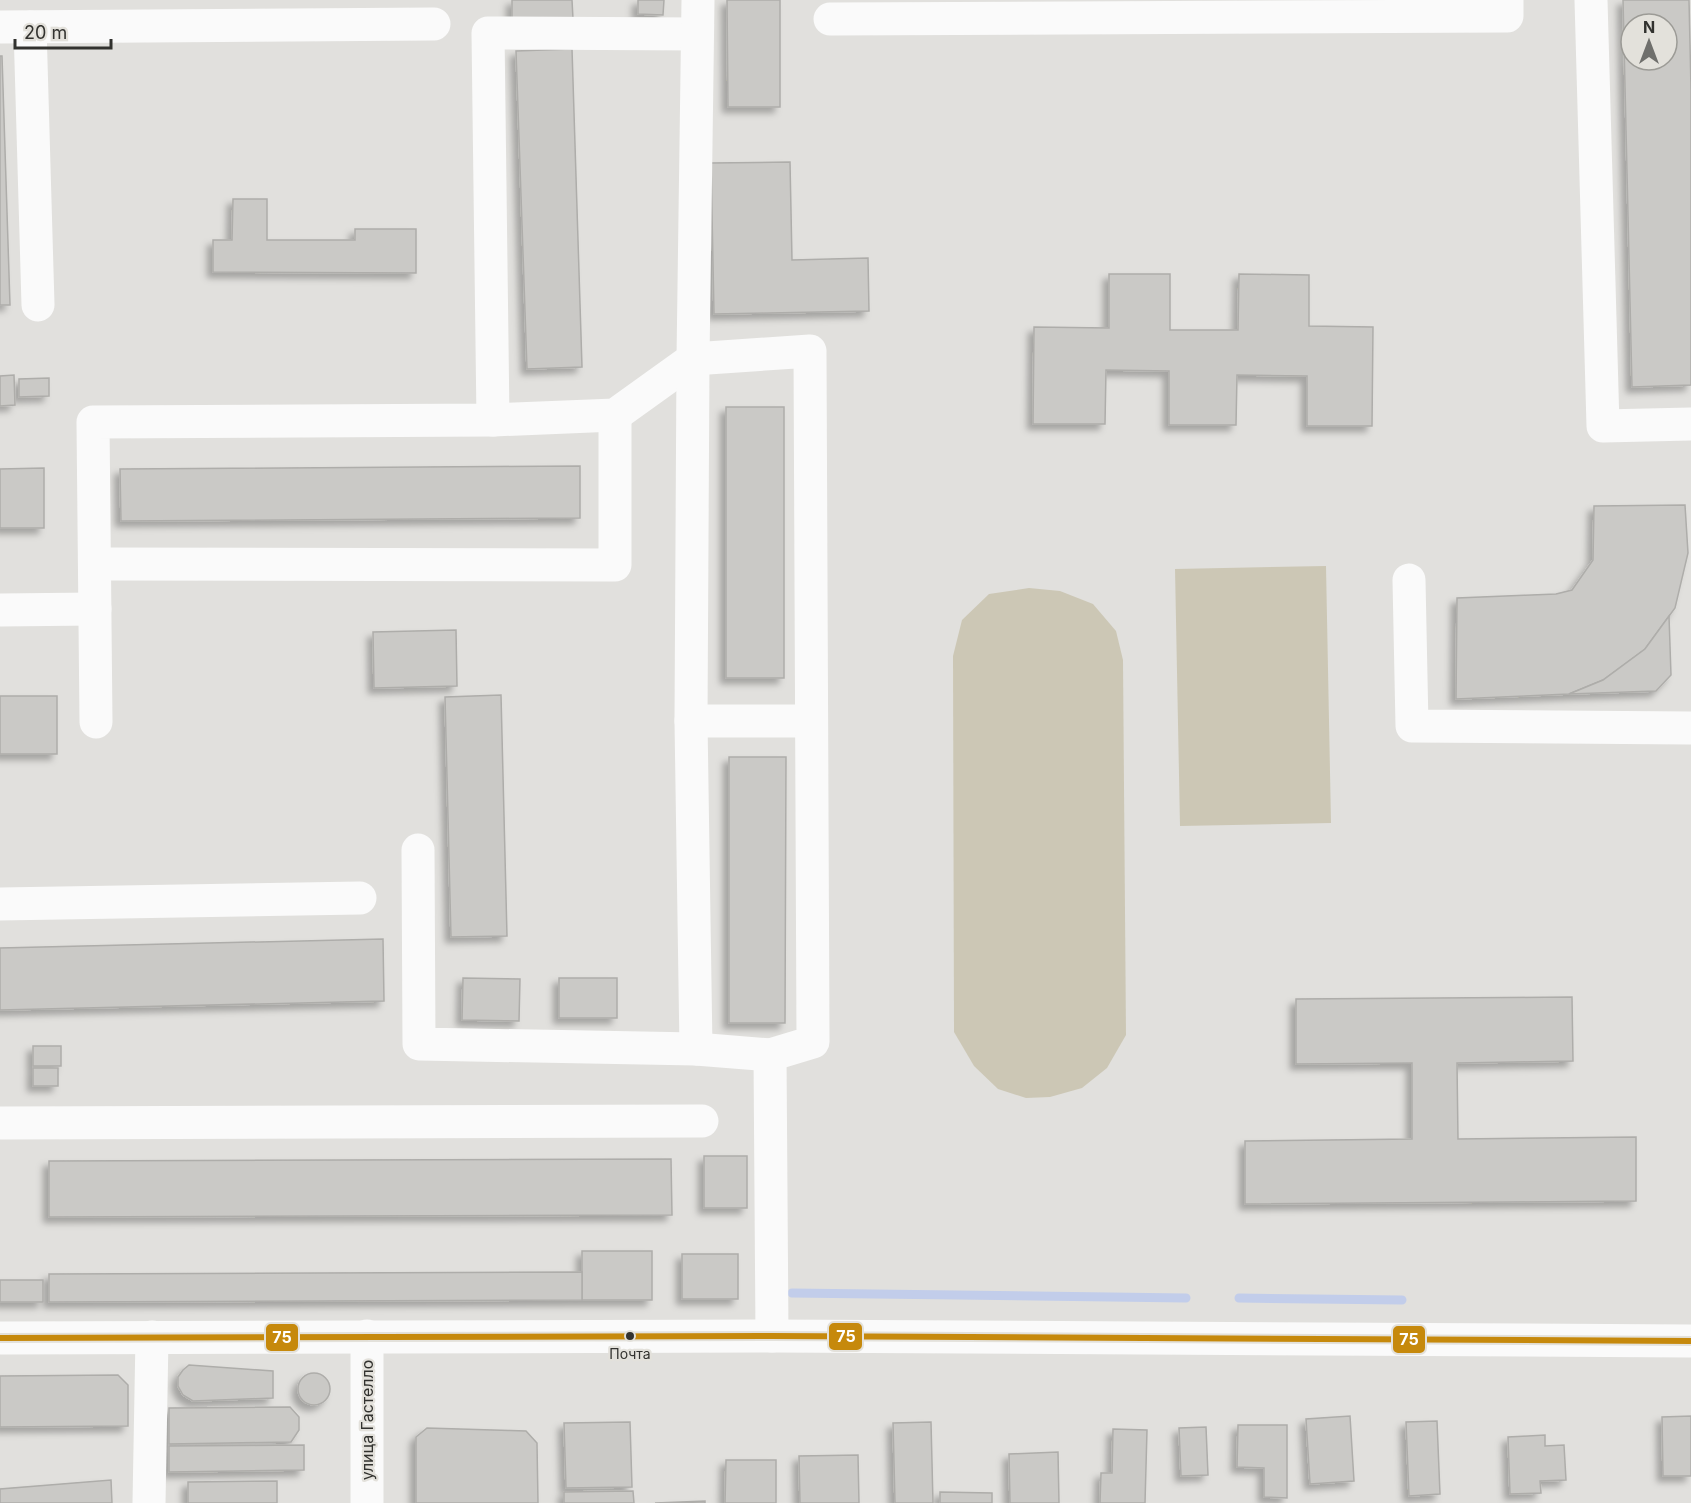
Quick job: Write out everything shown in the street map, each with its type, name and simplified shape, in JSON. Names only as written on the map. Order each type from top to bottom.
[{"type":"street","points":[[696,1049],[692,721],[693,359],[698,0]]},
{"type":"street","points":[[830,19],[1507,16],[1507,0]]},
{"type":"street","points":[[1591,0],[1603,426],[1691,424]]},
{"type":"street","points":[[38,305],[15,27],[434,24]]},
{"type":"street","points":[[493,420],[488,33],[697,34]]},
{"type":"street","points":[[96,722],[93,423],[493,420],[615,415],[693,359],[810,351],[813,1042],[770,1054],[696,1049],[419,1044],[418,850]]},
{"type":"street","points":[[95,564],[615,565],[615,415]]},
{"type":"street","points":[[1409,580],[1412,726],[1691,728]]},
{"type":"street","points":[[0,610],[95,609]]},
{"type":"street","points":[[692,721],[811,721]]},
{"type":"street","points":[[0,904],[360,898]]},
{"type":"street","points":[[770,1054],[772,1336]]},
{"type":"street","points":[[0,1124],[702,1121]]},
{"type":"street","name":"улица Гастелло","points":[[367,1336],[367,1503]]},
{"type":"street","points":[[0,1338],[772,1336],[1691,1341]]},
{"type":"street","points":[[149,1503],[152,1337]]},
{"type":"shaded area","points":[[1326,566],[1331,823],[1180,826],[1175,569]]},
{"type":"shaded area","points":[[1029,588],[1060,591],[1093,604],[1116,631],[1123,660],[1126,1035],[1107,1068],[1082,1088],[1050,1097],[1026,1098],[998,1089],[974,1066],[954,1032],[953,656],[962,620],[989,594]]},
{"type":"building","points":[[512,0],[572,0],[573,19],[512,20]]},
{"type":"building","points":[[638,0],[664,0],[663,15],[638,14]]},
{"type":"building","points":[[727,0],[780,0],[780,107],[728,107]]},
{"type":"building","points":[[1623,0],[1689,0],[1691,385],[1632,387],[1625,72],[1679,72],[1679,12],[1623,12]]},
{"type":"building","points":[[572,49],[582,367],[527,369],[516,51]]},
{"type":"building","points":[[0,56],[2,56],[10,305],[0,305]]},
{"type":"building","points":[[790,162],[792,260],[868,258],[869,311],[714,314],[711,163]]},
{"type":"building","points":[[233,199],[267,199],[267,240],[355,240],[355,229],[416,229],[416,273],[213,272],[213,240],[232,240]]},
{"type":"building","points":[[1109,274],[1170,274],[1170,330],[1238,330],[1239,274],[1309,275],[1309,326],[1373,327],[1372,426],[1307,426],[1307,376],[1237,375],[1236,425],[1169,425],[1169,371],[1106,370],[1105,424],[1033,424],[1034,327],[1109,328]]},
{"type":"building","points":[[14,375],[15,405],[0,406],[0,376]]},
{"type":"building","points":[[49,378],[49,396],[19,397],[19,379]]},
{"type":"building","points":[[726,407],[784,407],[784,678],[726,678]]},
{"type":"building","points":[[580,466],[580,518],[121,521],[120,469]]},
{"type":"building","points":[[44,468],[44,528],[0,528],[0,469]]},
{"type":"building","points":[[1685,505],[1688,553],[1675,608],[1645,649],[1603,680],[1569,694],[1456,699],[1457,598],[1556,594],[1572,590],[1593,560],[1594,506]]},
{"type":"building","points":[[1669,616],[1671,675],[1656,691],[1569,694],[1603,680],[1645,649]]},
{"type":"building","points":[[456,630],[457,686],[374,688],[373,632]]},
{"type":"building","points":[[501,695],[507,936],[451,937],[445,697]]},
{"type":"building","points":[[0,696],[57,696],[57,754],[0,754]]},
{"type":"building","points":[[729,757],[786,757],[785,1023],[729,1023]]},
{"type":"building","points":[[383,939],[384,1001],[0,1010],[0,948]]},
{"type":"building","points":[[463,978],[520,979],[519,1021],[462,1020]]},
{"type":"building","points":[[559,978],[617,978],[617,1018],[559,1018]]},
{"type":"building","points":[[1572,997],[1573,1061],[1457,1063],[1458,1139],[1636,1137],[1636,1201],[1245,1204],[1245,1141],[1412,1139],[1412,1063],[1296,1064],[1296,999]]},
{"type":"building","points":[[33,1046],[61,1046],[61,1066],[33,1066]]},
{"type":"building","points":[[33,1068],[58,1068],[58,1086],[33,1086]]},
{"type":"building","points":[[704,1156],[747,1156],[747,1208],[704,1208]]},
{"type":"building","points":[[671,1159],[672,1215],[49,1217],[49,1161]]},
{"type":"building","points":[[582,1251],[652,1251],[652,1300],[582,1300]]},
{"type":"building","points":[[682,1254],[738,1254],[738,1299],[682,1299]]},
{"type":"building","points":[[582,1272],[582,1300],[49,1302],[49,1274]]},
{"type":"building","points":[[0,1280],[43,1280],[43,1302],[0,1302]]},
{"type":"building","points":[[189,1365],[273,1371],[273,1398],[193,1401],[183,1395],[178,1386],[178,1377]]},
{"type":"building","points":[[314,1373],[325,1378],[330,1389],[325,1400],[314,1405],[303,1400],[298,1389],[303,1378]]},
{"type":"building","points":[[118,1375],[128,1385],[128,1426],[0,1427],[0,1376]]},
{"type":"building","points":[[290,1407],[299,1417],[299,1430],[291,1442],[169,1444],[169,1408]]},
{"type":"building","points":[[1350,1416],[1354,1481],[1310,1484],[1306,1419]]},
{"type":"building","points":[[1691,1416],[1691,1476],[1663,1476],[1662,1417]]},
{"type":"building","points":[[1437,1421],[1440,1494],[1409,1496],[1406,1422]]},
{"type":"building","points":[[630,1422],[632,1487],[566,1488],[564,1423]]},
{"type":"building","points":[[931,1422],[933,1503],[895,1503],[893,1423]]},
{"type":"building","points":[[1238,1425],[1287,1425],[1287,1498],[1264,1497],[1264,1468],[1237,1467]]},
{"type":"building","points":[[1206,1427],[1208,1475],[1181,1476],[1179,1428]]},
{"type":"building","points":[[427,1428],[526,1431],[537,1443],[538,1503],[416,1503],[416,1437]]},
{"type":"building","points":[[1113,1429],[1147,1430],[1145,1503],[1100,1503],[1101,1473],[1112,1473]]},
{"type":"building","points":[[1545,1435],[1545,1446],[1564,1445],[1566,1480],[1540,1481],[1541,1493],[1510,1494],[1508,1437]]},
{"type":"building","points":[[304,1445],[304,1470],[169,1472],[169,1446]]},
{"type":"building","points":[[1058,1452],[1059,1503],[1010,1503],[1009,1454]]},
{"type":"building","points":[[858,1455],[859,1503],[800,1503],[799,1456]]},
{"type":"building","points":[[726,1460],[776,1460],[776,1503],[725,1503]]},
{"type":"building","points":[[111,1480],[112,1503],[0,1503],[0,1489]]},
{"type":"building","points":[[277,1481],[277,1503],[188,1503],[188,1482]]},
{"type":"building","points":[[633,1491],[634,1503],[564,1503],[564,1492]]},
{"type":"building","points":[[940,1492],[992,1493],[992,1503],[940,1503]]},
{"type":"building","points":[[705,1501],[705,1503],[655,1503]]},
{"type":"waterway","points":[[792,1293],[1186,1298]]},
{"type":"waterway","points":[[1239,1298],[1402,1300]]},
{"type":"transit line","name":"75","points":[[0,1338],[772,1336],[1691,1341]]},
{"type":"place","name":"Почта","points":[[630,1336]]}]
